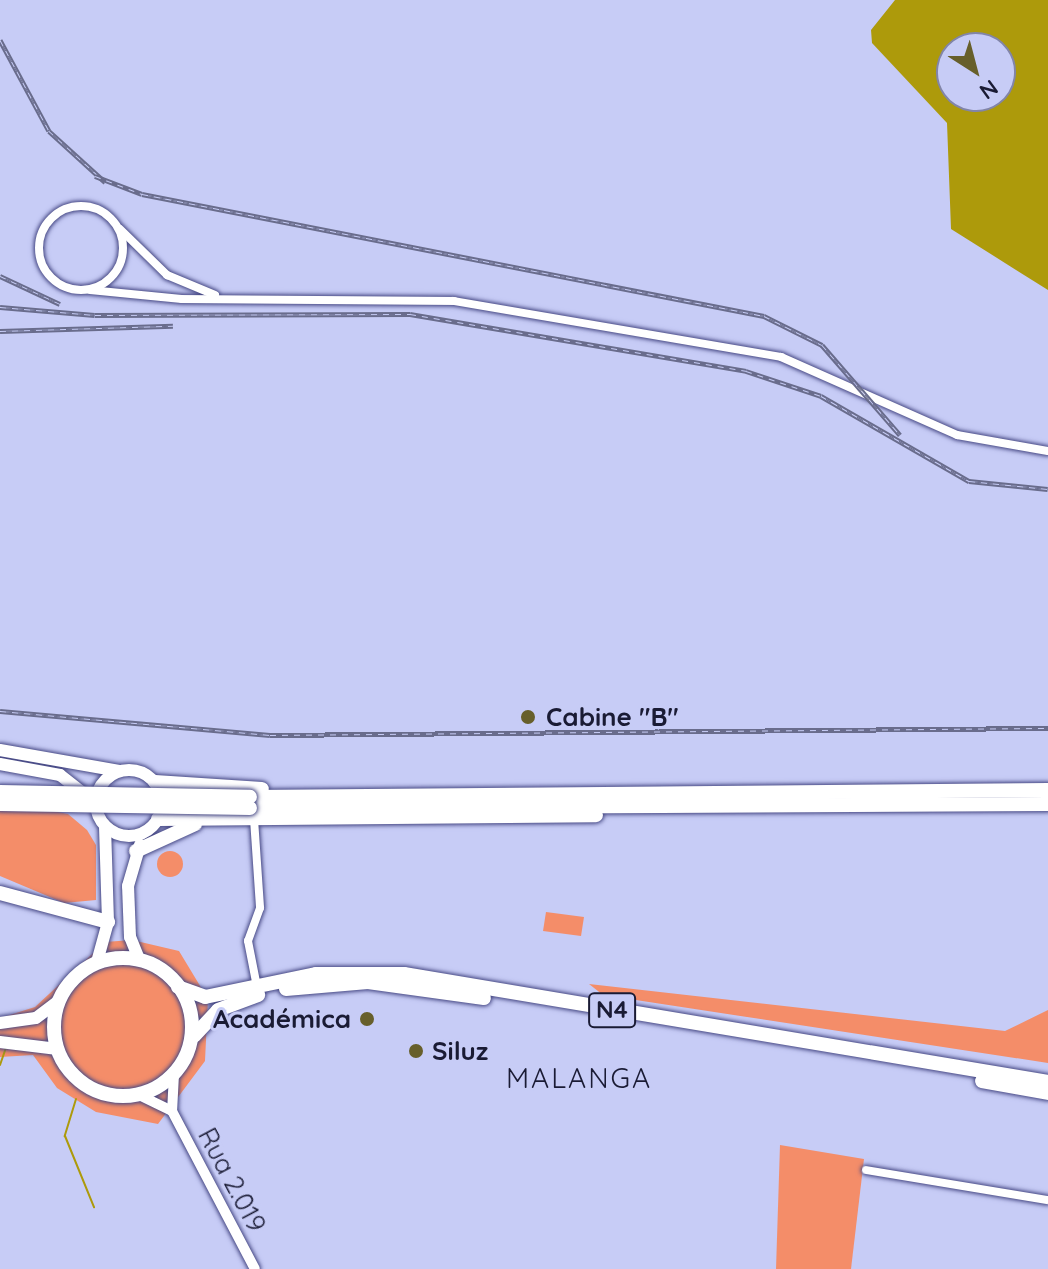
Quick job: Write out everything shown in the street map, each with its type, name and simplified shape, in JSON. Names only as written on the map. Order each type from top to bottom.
[{"type":"highway","points":[[155,782],[640,791],[1048,790]]},
{"type":"highway","points":[[0,792],[251,808],[640,791]]},
{"type":"highway","points":[[0,804],[644,809],[1048,804]]},
{"type":"highway","points":[[136,851],[207,821],[251,808]]},
{"type":"highway","points":[[154,824],[207,821]]},
{"type":"highway","points":[[0,893],[108,922]]},
{"type":"highway","points":[[139,959],[178,987],[194,1036],[174,1074],[137,1094],[100,1092],[58,1049],[57,1002],[72,978],[97,962],[139,959]]},
{"type":"highway","name":"N4","points":[[178,987],[205,997],[316,974],[404,974],[1048,1082]]},
{"type":"highway","name":"N4","points":[[194,1036],[204,1020],[257,996],[368,982],[1048,1093]]},
{"type":"main road","points":[[0,750],[121,771],[155,782],[154,824],[136,851],[129,929],[139,959]]},
{"type":"main road","points":[[0,764],[60,775],[96,803],[105,828],[108,922],[97,962]]},
{"type":"main road","points":[[96,803],[103,783],[121,771]]},
{"type":"main road","points":[[105,828],[128,836],[154,824]]},
{"type":"main road","points":[[0,1023],[36,1018],[57,1002]]},
{"type":"main road","points":[[0,1042],[58,1049]]},
{"type":"street","points":[[224,298],[167,275],[114,221],[91,207],[67,208],[41,235],[40,258],[51,278],[90,290],[224,298],[410,296],[756,352],[833,375],[974,441],[1048,451]]},
{"type":"street","points":[[90,290],[121,262],[114,221]]},
{"type":"street","points":[[251,808],[260,908],[248,941],[257,988]]},
{"type":"street","points":[[137,1094],[172,1111],[174,1074]]},
{"type":"street","name":"Rua 2.019","points":[[172,1111],[255,1269]]},
{"type":"street","points":[[866,1170],[1048,1200]]},
{"type":"shaded area","points":[[895,0],[1048,0],[1048,290],[951,229],[947,123],[937,112],[1016,112],[1016,32],[936,32],[936,111],[872,43],[871,30]]},
{"type":"shaded area","points":[[43,809],[68,814],[87,830],[96,845],[96,900],[64,903],[0,876],[0,811]]},
{"type":"shaded area","points":[[170,851],[179,855],[183,864],[179,873],[170,877],[161,873],[157,864],[161,855]]},
{"type":"shaded area","points":[[546,912],[584,917],[581,936],[543,931]]},
{"type":"shaded area","points":[[132,940],[179,951],[208,999],[205,1061],[158,1124],[96,1112],[57,1088],[33,1055],[0,1057],[0,1018],[35,1007],[105,942]]},
{"type":"shaded area","points":[[589,984],[1005,1031],[1048,1010],[1048,1063],[603,995]]},
{"type":"shaded area","points":[[780,1145],[864,1159],[851,1269],[776,1269]]},
{"type":"waterway","points":[[0,1065],[6,1048]]},
{"type":"waterway","points":[[76,1099],[65,1136],[94,1207]]},
{"type":"railway","points":[[0,40],[49,131],[105,182]]},
{"type":"railway","points":[[95,176],[142,194],[764,316],[822,345],[900,435]]},
{"type":"railway","points":[[0,276],[60,304]]},
{"type":"railway","points":[[0,307],[95,315],[410,314],[746,371],[821,396],[969,481],[1048,489]]},
{"type":"railway","points":[[0,331],[173,326]]},
{"type":"railway","points":[[0,711],[270,735],[1048,728]]},
{"type":"place","name":"Cabine \"B\"","points":[[528,717]]},
{"type":"place","name":"Académica","points":[[367,1019]]},
{"type":"place","name":"Siluz","points":[[416,1051]]},
{"type":"district","name":"MALANGA","points":[[579,1078]]}]
